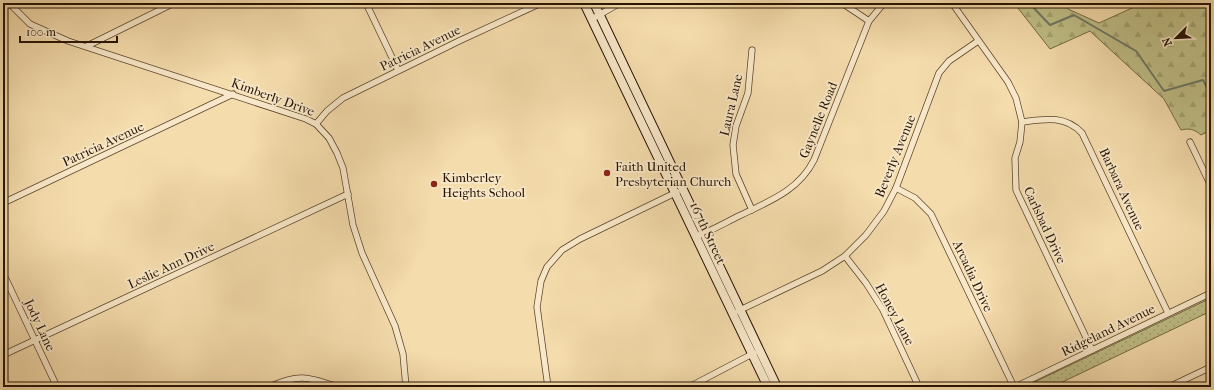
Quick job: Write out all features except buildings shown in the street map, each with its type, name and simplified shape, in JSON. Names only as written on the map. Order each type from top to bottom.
[{"type":"main road","name":"167th Street","points":[[584,3],[596,18],[683,189],[704,233],[736,312]]},
{"type":"main road","name":"167th Street","points":[[594,3],[596,18],[675,193],[756,352],[777,387]]},
{"type":"main road","name":"167th Street","points":[[756,352],[768,387]]},
{"type":"street","name":"Kimberly Drive","points":[[9,3],[30,24],[38,29],[68,41],[233,94],[306,119],[316,124],[329,138],[343,168],[353,225],[362,253],[395,326],[403,354],[406,387]]},
{"type":"street","points":[[87,46],[174,3]]},
{"type":"street","points":[[366,3],[398,70]]},
{"type":"street","name":"Patricia Avenue","points":[[316,124],[327,111],[343,98],[398,70],[541,3]]},
{"type":"street","points":[[596,18],[620,3]]},
{"type":"street","points":[[842,3],[869,21]]},
{"type":"street","name":"Gaynelle Road","points":[[696,236],[787,192],[803,178],[811,166],[869,21],[884,3]]},
{"type":"street","name":"Carlsbad Drive","points":[[952,3],[1016,98],[1022,122],[1020,142],[1015,158],[1016,190],[1092,350]]},
{"type":"street","name":"Beverly Avenue","points":[[736,312],[822,270],[845,256],[866,235],[884,211],[896,188],[939,73],[948,61],[978,41]]},
{"type":"street","name":"Laura Lane","points":[[752,50],[748,93],[736,126],[733,145],[736,174],[752,210]]},
{"type":"street","name":"Patricia Avenue","points":[[3,203],[233,94]]},
{"type":"street","name":"Barbara Avenue","points":[[1022,122],[1055,118],[1070,123],[1082,132],[1168,313]]},
{"type":"street","points":[[1190,142],[1211,186]]},
{"type":"street","name":"Arcadia Drive","points":[[896,188],[915,198],[931,214],[1014,387]]},
{"type":"street","points":[[548,387],[537,307],[541,281],[547,267],[562,250],[580,239],[683,189]]},
{"type":"street","name":"Leslie Ann Drive","points":[[3,355],[348,194]]},
{"type":"street","name":"Honey Lane","points":[[845,256],[883,310],[919,387]]},
{"type":"street","name":"Jody Lane","points":[[3,273],[57,387]]},
{"type":"street","name":"Ridgeland Avenue","points":[[1014,387],[1211,292]]},
{"type":"street","points":[[689,387],[756,352]]},
{"type":"street","points":[[1169,387],[1211,367]]},
{"type":"street","points":[[270,387],[286,380],[307,377],[338,387]]},
{"type":"green space","points":[[1014,3],[1063,3],[1068,9],[1099,23],[1143,3],[1211,3],[1211,130],[1201,135],[1196,131],[1187,129],[1181,130],[1164,99],[1090,31],[1050,49]]},
{"type":"green space","points":[[1211,298],[1211,311],[1052,387],[1024,387]]},
{"type":"waterway","points":[[1029,3],[1050,25],[1074,15],[1136,51],[1164,91],[1203,80],[1211,95]]},
{"type":"place","name":"Faith United Presbyterian Church","points":[[607,173]]},
{"type":"place","name":"Kimberley Heights School","points":[[434,184]]}]
